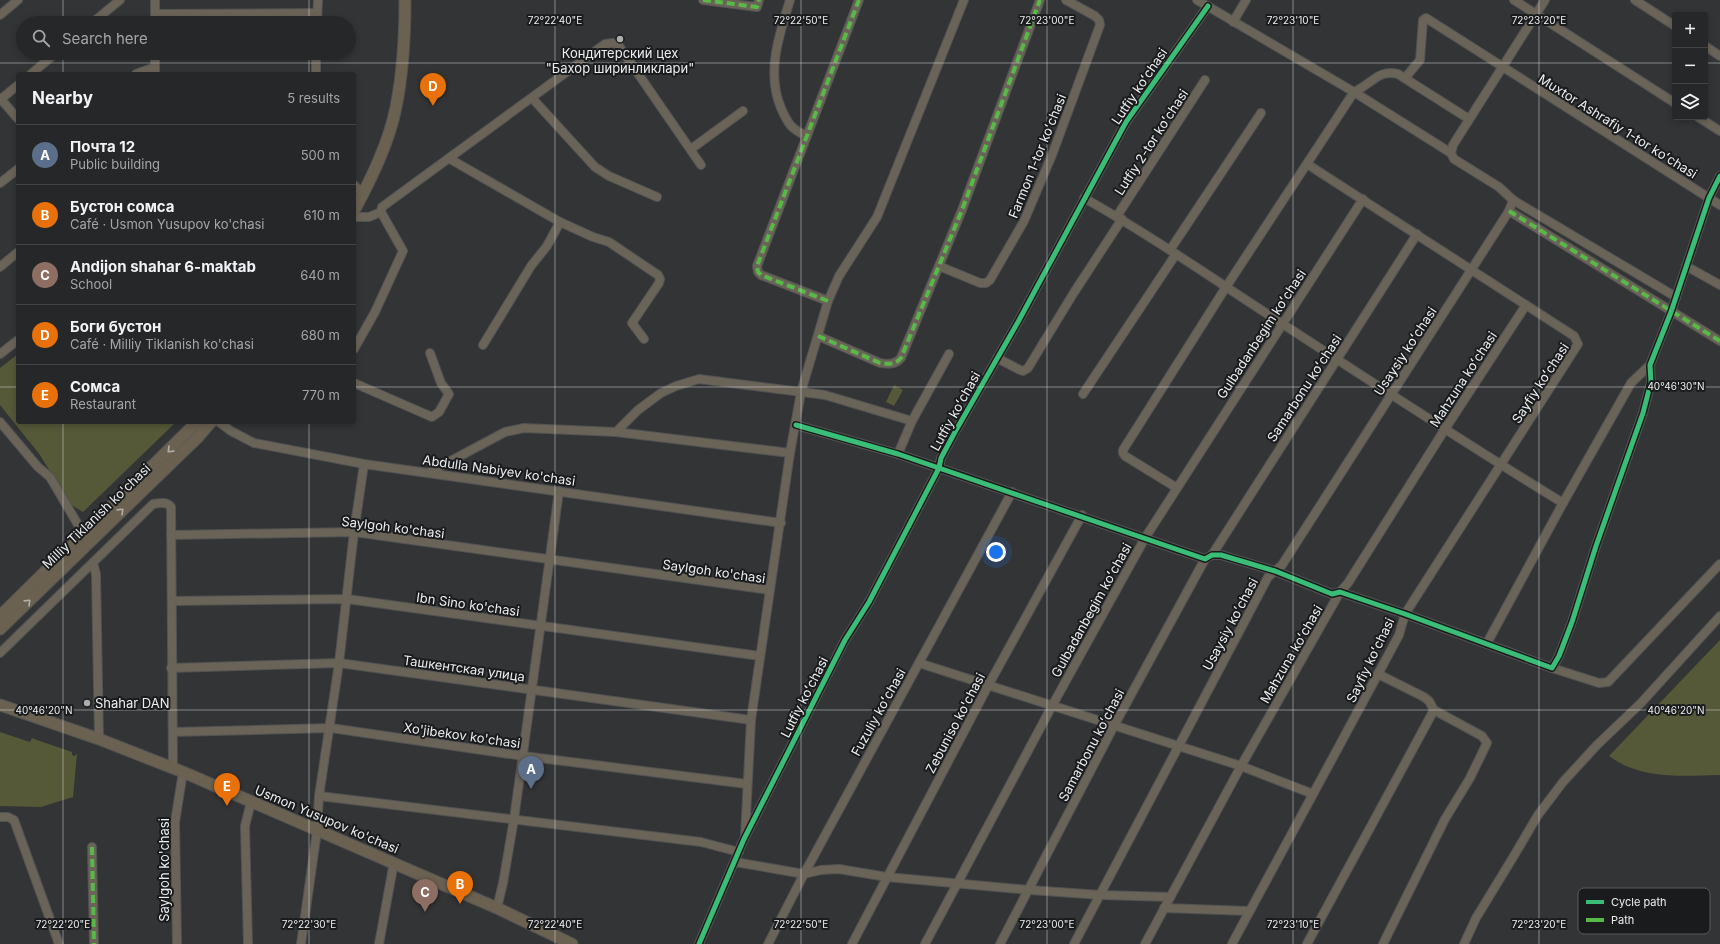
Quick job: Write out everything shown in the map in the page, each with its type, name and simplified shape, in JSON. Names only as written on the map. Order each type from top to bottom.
[{"type":"main road","points":[[356,207],[386,143],[396,107],[401,72],[406,0]]},
{"type":"main road","name":"Milliy Tiklanish ko'chasi","points":[[0,629],[195,424]]},
{"type":"main road","name":"Milliy Tiklanish ko'chasi","points":[[0,616],[198,437],[209,424]]},
{"type":"main road","name":"Usmon Yusupov ko'chasi","points":[[0,705],[99,739],[178,770],[317,831],[394,862],[497,908],[572,944]]},
{"type":"street","points":[[0,14],[18,0]]},
{"type":"street","points":[[101,16],[120,0]]},
{"type":"street","points":[[155,0],[155,16]]},
{"type":"street","points":[[317,16],[318,0]]},
{"type":"street","points":[[703,0],[757,7],[760,0]]},
{"type":"street","points":[[790,0],[778,38],[774,69],[776,96],[786,121],[796,131],[807,136]]},
{"type":"street","points":[[828,301],[761,275],[757,270],[758,263],[859,0]]},
{"type":"street","points":[[698,944],[744,839],[751,720],[781,523],[790,453],[801,392],[828,301],[839,276],[877,217],[964,0]]},
{"type":"street","points":[[818,336],[880,363],[890,364],[897,362],[901,358],[939,266],[1040,0]]},
{"type":"street","points":[[1197,0],[1354,92],[1451,153],[1454,159],[1499,187],[1513,200],[1676,297]]},
{"type":"street","points":[[1233,22],[1246,0]]},
{"type":"street","points":[[1514,0],[1672,100]]},
{"type":"street","points":[[1451,153],[1453,145],[1545,0]]},
{"type":"street","points":[[1635,0],[1672,24]]},
{"type":"street","name":"Farmon 1-tor koʻchasi","points":[[939,266],[980,283],[986,283],[990,280],[1024,221],[1052,155],[1100,25],[1099,20],[1095,16],[1071,1]]},
{"type":"street","name":"Lutfiy koʻchasi","points":[[744,839],[845,640],[869,602],[939,468],[941,458],[1126,122],[1208,6]]},
{"type":"street","points":[[224,16],[317,12]]},
{"type":"street","name":"Muxtor Ashrafiy 1-tor koʻchasi","points":[[1405,78],[1420,60],[1425,18],[1720,205]]},
{"type":"street","points":[[356,345],[375,312],[403,251],[380,208],[605,44],[613,43],[619,46],[701,165]]},
{"type":"street","points":[[1708,48],[1720,56]]},
{"type":"street","points":[[33,72],[48,60]]},
{"type":"street","points":[[316,60],[316,72]]},
{"type":"street","points":[[1177,488],[1125,456],[1123,450],[1226,287],[1354,92],[1365,87],[1380,74],[1385,72],[1398,74],[1469,120]]},
{"type":"street","name":"Lutfiy 2-tor koʻchasi","points":[[997,358],[1020,370],[1024,371],[1028,368],[1205,80]]},
{"type":"street","points":[[16,87],[0,99],[16,117]]},
{"type":"street","points":[[532,98],[595,168],[609,176],[658,197]]},
{"type":"street","points":[[691,149],[743,111]]},
{"type":"street","points":[[1083,394],[1261,113]]},
{"type":"street","points":[[1703,120],[1720,131]]},
{"type":"street","points":[[450,158],[560,222],[593,237],[609,242],[658,275],[659,283],[632,323],[644,339]]},
{"type":"street","points":[[1307,164],[1526,306]]},
{"type":"street","points":[[0,183],[16,171]]},
{"type":"street","points":[[1487,643],[1562,503],[1631,383],[1650,365],[1671,312],[1709,198],[1720,176]]},
{"type":"street","points":[[356,187],[363,194]]},
{"type":"street","points":[[1084,198],[1173,252],[1392,395],[1562,503]]},
{"type":"street","name":"Gulbadanbegim koʻchasi","points":[[925,944],[1052,706],[1145,538],[1362,199]]},
{"type":"street","name":"Usaysiy koʻchasi","points":[[1074,944],[1268,577],[1282,565],[1472,270],[1509,211],[1513,200]]},
{"type":"street","points":[[1509,211],[1720,341]]},
{"type":"street","points":[[356,217],[369,217],[381,212]]},
{"type":"street","points":[[483,345],[530,266],[547,246],[560,222]]},
{"type":"street","name":"Samarbonu koʻchasi","points":[[1000,944],[1030,890],[1114,726],[1209,557],[1417,234]]},
{"type":"street","points":[[0,266],[16,254]]},
{"type":"street","points":[[1686,266],[1720,285]]},
{"type":"street","name":"Sayfiy koʻchasi","points":[[1232,944],[1399,635],[1405,614],[1578,346],[1578,341],[1574,336],[1526,306]]},
{"type":"street","name":"Mahzuna koʻchasi","points":[[1144,944],[1241,766],[1340,592],[1348,583],[1445,429],[1526,306]]},
{"type":"street","points":[[0,354],[16,342]]},
{"type":"street","points":[[356,384],[432,417],[439,412],[449,394],[442,383],[430,353]]},
{"type":"street","points":[[898,454],[912,421],[949,354]]},
{"type":"street","points":[[1552,668],[1559,656],[1572,622],[1596,546],[1643,413],[1651,382],[1650,365]]},
{"type":"street","points":[[616,432],[638,410],[661,393],[676,386],[699,379],[825,395],[912,421]]},
{"type":"street","points":[[0,422],[38,467],[50,477],[87,537]]},
{"type":"street","name":"Abdulla Nabiyev ko'chasi","points":[[222,424],[231,431],[254,443],[364,464],[430,472],[781,523]]},
{"type":"street","points":[[796,425],[898,454],[1082,515],[1145,538],[1209,557],[1220,555],[1275,571],[1332,594],[1340,592],[1600,684],[1608,682],[1720,564]]},
{"type":"street","points":[[430,472],[505,432],[524,428],[616,432],[790,453]]},
{"type":"street","points":[[301,944],[317,831],[320,796],[331,728],[354,532],[364,464]]},
{"type":"street","points":[[497,908],[503,883],[514,819],[559,491]]},
{"type":"street","name":"Fuzuliy koʻchasi","points":[[768,944],[804,874],[1012,492]]},
{"type":"street","points":[[0,653],[153,504],[164,503],[171,507],[171,535]]},
{"type":"street","name":"Zebuniso ko'chasi","points":[[852,944],[988,686],[1082,515]]},
{"type":"street","name":"Saylgoh ko'chasi","points":[[177,944],[175,822],[178,770],[173,732],[171,535],[354,532],[770,590]]},
{"type":"street","points":[[93,562],[96,574],[99,739]]},
{"type":"street","name":"Ibn Sino ko'chasi","points":[[172,601],[347,600],[541,625],[760,656]]},
{"type":"street","points":[[1464,944],[1476,918],[1538,815],[1563,782],[1597,745],[1641,703],[1720,616]]},
{"type":"street","name":"Ташкентская улица","points":[[172,668],[339,663],[751,720]]},
{"type":"street","points":[[919,663],[1241,766],[1313,794]]},
{"type":"street","points":[[1378,674],[1424,697],[1434,710],[1482,736],[1486,741],[1487,747],[1445,819],[1383,944]]},
{"type":"street","points":[[1307,944],[1434,710]]},
{"type":"street","name":"Xo'jibekov ko'chasi","points":[[173,732],[331,728],[523,756],[747,784]]},
{"type":"street","points":[[320,796],[701,842],[739,852]]},
{"type":"street","points":[[248,944],[245,826],[251,802]]},
{"type":"street","points":[[0,817],[8,817],[14,820],[59,944]]},
{"type":"street","points":[[92,847],[94,944]]},
{"type":"street","points":[[379,944],[394,862]]},
{"type":"street","points":[[734,862],[804,874],[821,870],[839,869],[887,878],[1101,895],[1170,897]]},
{"type":"street","points":[[1164,908],[1249,911]]},
{"type":"green space","points":[[16,356],[16,424],[174,424],[83,512],[70,504],[40,455],[0,405],[0,368]]},
{"type":"green space","points":[[894,385],[903,390],[894,406],[886,402]]},
{"type":"green space","points":[[1720,640],[1720,775],[1677,776],[1648,773],[1621,764],[1609,756]]},
{"type":"green space","points":[[0,732],[30,742],[32,738],[72,752],[72,755],[75,756],[77,753],[73,797],[41,807],[0,806]]},
{"type":"marked path","points":[[703,0],[757,7],[759,0]]},
{"type":"marked path","points":[[828,301],[761,275],[758,272],[757,266],[859,0]]},
{"type":"marked path","points":[[818,336],[880,363],[894,363],[901,358],[962,210],[1040,0]]},
{"type":"marked path","points":[[1509,211],[1720,341]]},
{"type":"marked path","points":[[92,847],[94,944]]},
{"type":"cycle path","points":[[699,944],[744,839],[845,640],[869,602],[939,468],[941,458],[955,432],[1018,322],[1126,122],[1208,6]]},
{"type":"cycle path","points":[[796,425],[898,454],[1205,559],[1212,555],[1221,555],[1275,571],[1332,594],[1340,592],[1405,614],[1552,668],[1559,656],[1572,622],[1596,546],[1643,413],[1651,382],[1650,365],[1671,312],[1709,198],[1720,176]]},
{"type":"place","name":"Кондитерский цех \"Бахор ширинликлари\"","points":[[620,39]]},
{"type":"place","name":"Боги бустон","points":[[433,106]]},
{"type":"place","name":"Shahar DAN","points":[[87,703]]},
{"type":"place","name":"Почта 12","points":[[531,789]]},
{"type":"place","name":"Сомса","points":[[227,806]]},
{"type":"place","name":"Бустон сомса","points":[[460,904]]},
{"type":"place","name":"Andijon shahar 6-maktab","points":[[425,912]]}]
